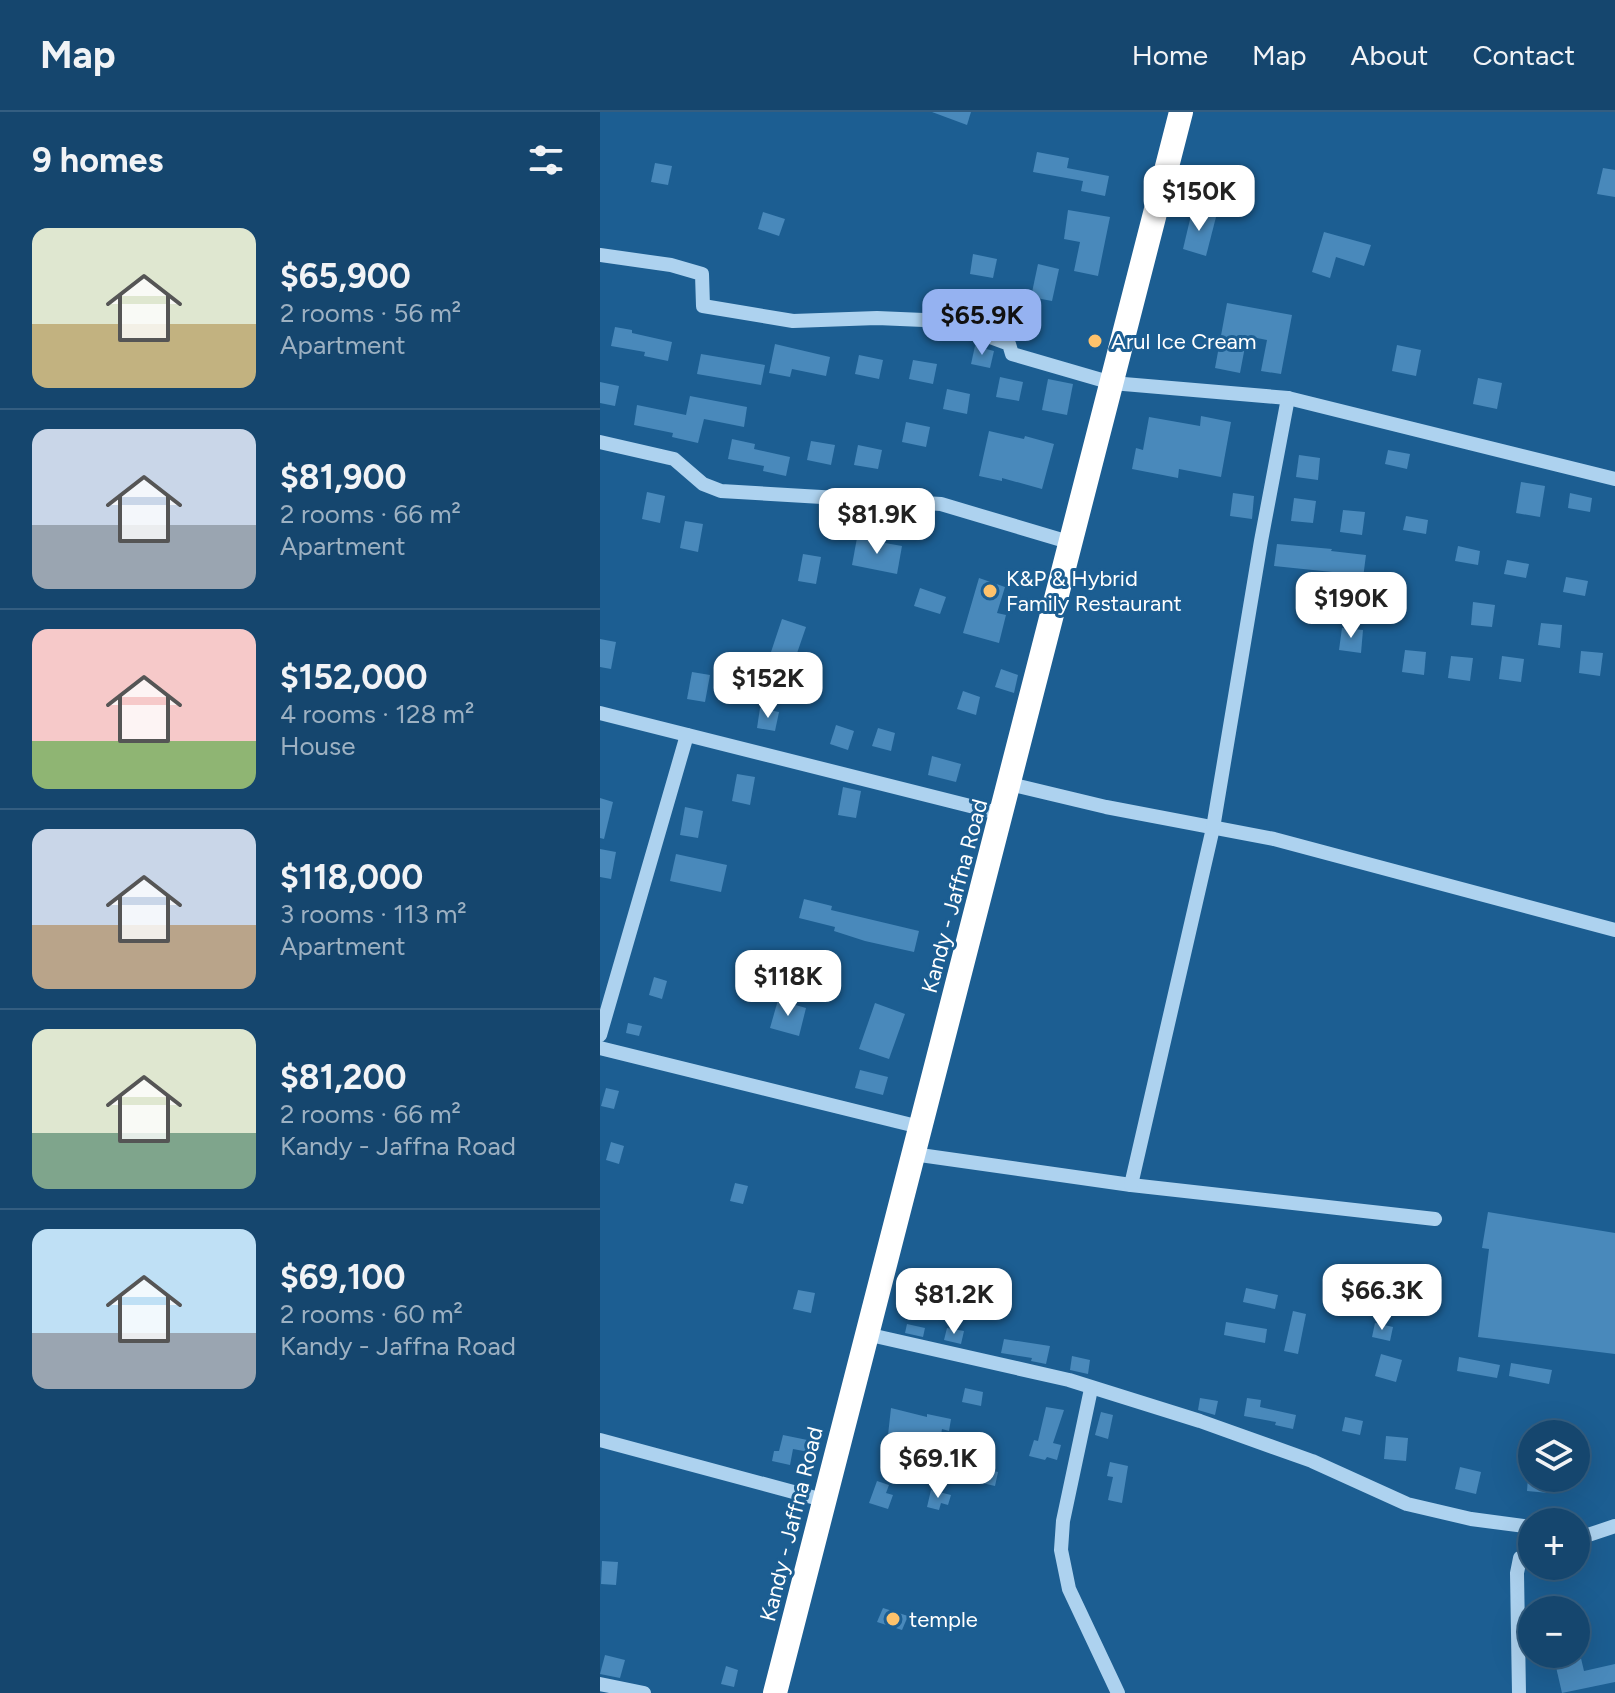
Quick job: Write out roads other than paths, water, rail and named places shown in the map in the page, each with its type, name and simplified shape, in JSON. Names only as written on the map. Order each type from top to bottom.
[{"type":"highway","name":"Kandy - Jaffna Road","points":[[775,1693],[1181,112]]},
{"type":"street","points":[[600,255],[671,265],[702,274],[703,306],[793,321],[877,318],[947,321],[1009,344],[1012,354],[1112,383],[1288,398],[1615,479]]},
{"type":"street","points":[[1131,1185],[1213,828],[1288,398]]},
{"type":"street","points":[[600,442],[674,459],[703,484],[721,491],[941,504],[1072,543]]},
{"type":"street","points":[[600,713],[1002,814]]},
{"type":"street","points":[[600,1035],[687,735]]},
{"type":"street","points":[[1010,784],[1274,839],[1615,930]]},
{"type":"street","points":[[600,1048],[920,1127]]},
{"type":"street","points":[[913,1154],[1131,1185],[1435,1219]]},
{"type":"street","points":[[866,1334],[1069,1380],[1200,1421],[1312,1461],[1407,1504],[1471,1519],[1518,1525]]},
{"type":"street","points":[[1091,1389],[1063,1521],[1061,1550],[1069,1589],[1118,1693]]},
{"type":"street","points":[[600,1440],[823,1500]]},
{"type":"street","points":[[1590,1534],[1615,1526]]},
{"type":"street","points":[[1518,1568],[1519,1693]]},
{"type":"street","points":[[600,1684],[644,1693]]},
{"type":"place","name":"Arul Ice Cream","points":[[1095,341]]},
{"type":"place","name":"K&P & Hybrid Family Restaurant","points":[[990,591]]},
{"type":"place","name":"temple","points":[[893,1619]]}]
